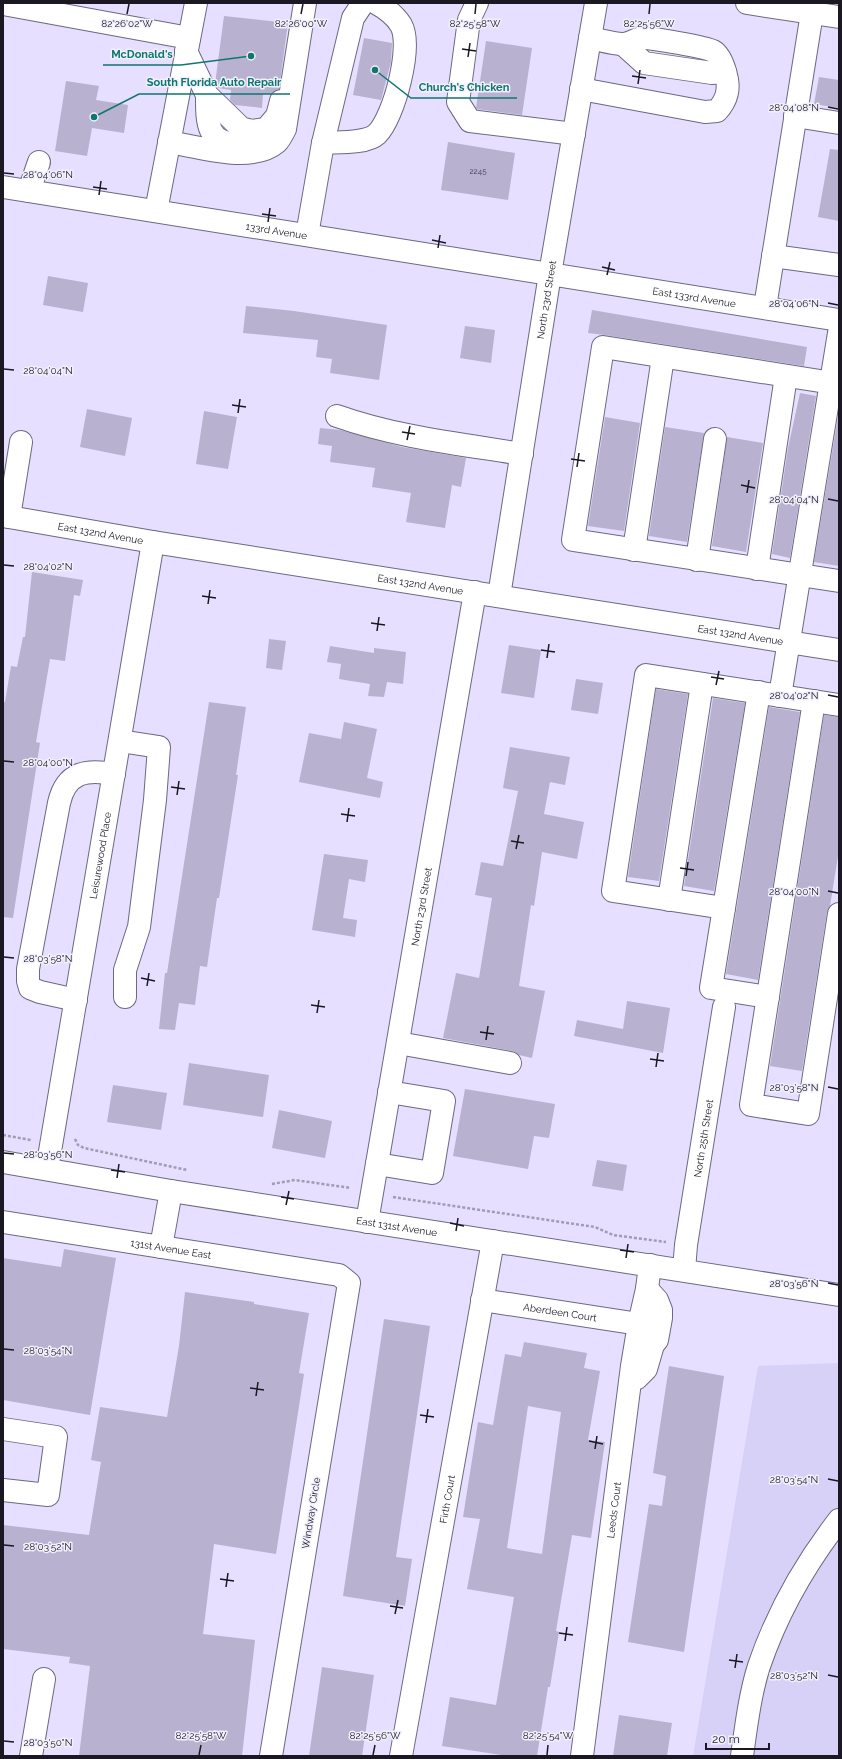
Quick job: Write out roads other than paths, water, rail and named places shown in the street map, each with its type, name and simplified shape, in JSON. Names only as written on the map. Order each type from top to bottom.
[{"type":"street","points":[[156,211],[196,3]]},
{"type":"street","points":[[170,142],[230,153],[256,153],[277,142],[285,129],[305,3]]},
{"type":"street","points":[[307,235],[323,143],[354,18],[363,3]]},
{"type":"street","points":[[323,143],[359,140],[377,134],[386,120],[400,84],[406,47],[404,33],[401,24],[392,14],[376,3]]},
{"type":"street","points":[[477,3],[469,20],[458,102],[470,121],[574,134]]},
{"type":"street","name":"North 23rd Street","points":[[499,596],[550,274],[596,3]]},
{"type":"street","points":[[748,3],[839,17]]},
{"type":"street","points":[[3,4],[29,6],[188,45]]},
{"type":"street","points":[[765,307],[812,13]]},
{"type":"street","points":[[188,45],[207,95],[241,128],[252,131],[266,129],[277,116],[281,102],[293,34],[301,26]]},
{"type":"street","points":[[581,89],[705,112],[717,111],[724,103],[727,96],[728,81],[720,59],[713,51],[698,47],[642,38],[624,45],[590,38]]},
{"type":"street","points":[[795,116],[839,124]]},
{"type":"street","points":[[29,191],[39,162]]},
{"type":"street","name":"133rd Avenue","points":[[3,187],[550,274]]},
{"type":"street","points":[[773,256],[839,265]]},
{"type":"street","name":"East 133rd Avenue","points":[[550,274],[765,307],[839,320]]},
{"type":"street","points":[[780,696],[799,575],[835,384],[839,333]]},
{"type":"street","points":[[835,384],[603,347],[573,540],[839,581]]},
{"type":"street","points":[[634,550],[663,357]]},
{"type":"street","points":[[757,569],[786,376]]},
{"type":"street","points":[[337,416],[358,424],[399,434],[522,454]]},
{"type":"street","points":[[697,560],[715,439]]},
{"type":"street","points":[[6,516],[21,442]]},
{"type":"street","name":"East 132nd Avenue","points":[[6,516],[153,542],[839,650]]},
{"type":"street","name":"Leisurewood Place","points":[[47,1169],[153,542]]},
{"type":"street","name":"North 23rd Street","points":[[367,1222],[475,592]]},
{"type":"street","points":[[724,908],[613,891],[646,675],[839,705]]},
{"type":"street","points":[[669,900],[702,684]]},
{"type":"street","points":[[758,692],[711,988],[768,997]]},
{"type":"street","points":[[814,701],[751,1105],[808,1114],[839,914]]},
{"type":"street","points":[[120,741],[159,747],[155,800],[139,927],[125,970],[125,997]]},
{"type":"street","points":[[76,1000],[40,992],[30,988],[28,981],[28,969],[59,803],[65,786],[70,780],[89,772],[114,774]]},
{"type":"street","name":"North 25th Street","points":[[684,1270],[686,1245],[724,1007]]},
{"type":"street","points":[[398,1043],[510,1063]]},
{"type":"street","points":[[377,1164],[432,1173],[444,1101],[389,1092]]},
{"type":"street","name":"East 131st Avenue","points":[[3,1162],[171,1191],[839,1295]]},
{"type":"street","points":[[161,1247],[171,1191]]},
{"type":"street","name":"131st Avenue East","points":[[3,1222],[339,1275]]},
{"type":"street","name":"Firth Court","points":[[401,1756],[493,1241]]},
{"type":"street","name":"Leeds Court","points":[[582,1756],[638,1324],[647,1289],[650,1265]]},
{"type":"street","name":"Windway Circle","points":[[271,1756],[349,1283],[339,1275]]},
{"type":"street","points":[[630,1385],[646,1369],[653,1345],[657,1340],[661,1318],[661,1310],[657,1300],[647,1289]]},
{"type":"street","name":"Aberdeen Court","points":[[482,1300],[638,1324]]},
{"type":"street","points":[[3,1429],[56,1437],[48,1495],[3,1490]]},
{"type":"street","points":[[742,1756],[758,1668],[776,1622],[799,1579],[821,1544],[839,1520]]},
{"type":"street","points":[[32,1756],[44,1679]]},
{"type":"place","name":"McDonald's","points":[[251,56]]},
{"type":"place","name":"Church's Chicken","points":[[375,70]]},
{"type":"place","name":"South Florida Auto Repair","points":[[94,117]]}]
